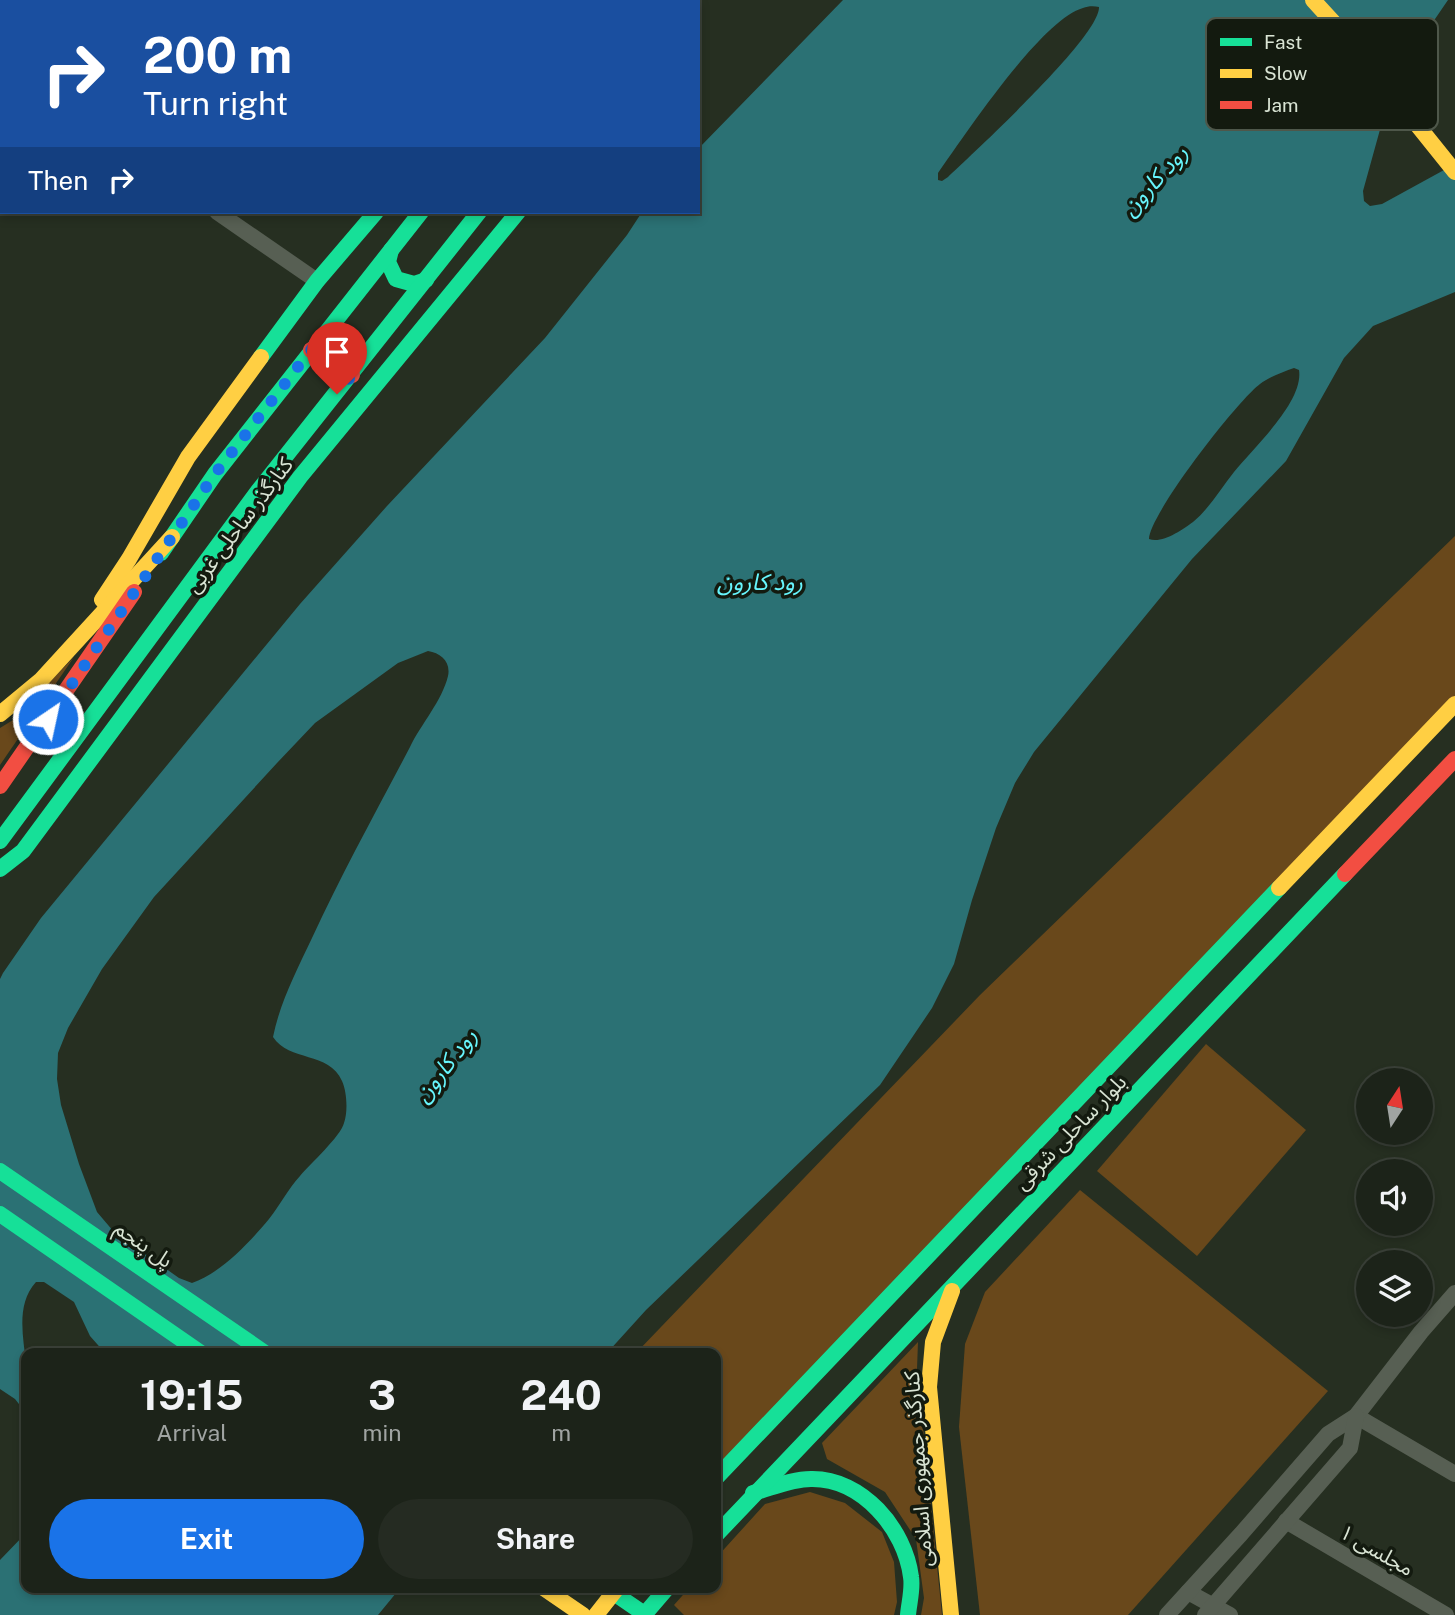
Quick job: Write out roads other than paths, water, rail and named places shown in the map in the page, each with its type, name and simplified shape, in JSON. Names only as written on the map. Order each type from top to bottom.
[{"type":"main road","points":[[1313,0],[1329,18]]},
{"type":"main road","points":[[1330,0],[1345,18]]},
{"type":"main road","points":[[1421,130],[1455,173]]},
{"type":"main road","points":[[1438,130],[1455,150]]},
{"type":"main road","points":[[62,657],[130,559],[188,457],[317,281],[374,214]]},
{"type":"main road","points":[[0,786],[215,474],[419,214]]},
{"type":"main road","points":[[0,841],[258,491],[477,214]]},
{"type":"main road","name":"کنارگذر ساحلی غربی","points":[[0,869],[23,851],[300,478],[516,214]]},
{"type":"main road","points":[[391,250],[388,262],[396,279],[414,285],[426,280]]},
{"type":"main road","points":[[311,350],[329,345],[340,349],[351,363],[352,375]]},
{"type":"main road","points":[[0,714],[41,680],[172,537]]},
{"type":"main road","name":"بلوار ساحلی شرقی","points":[[721,1529],[956,1281],[1408,781],[1455,704]]},
{"type":"main road","name":"بلوار ساحلی شرقی","points":[[721,1473],[1408,781],[1455,759]]},
{"type":"main road","name":"پل پنجم","points":[[0,1171],[258,1348]]},
{"type":"main road","points":[[0,1214],[194,1348]]},
{"type":"main road","name":"کنارگذر جمهوری اسلامی","points":[[951,1615],[929,1387],[933,1342],[956,1281]]},
{"type":"main road","points":[[753,1493],[796,1481],[817,1479],[867,1498],[885,1516],[902,1546],[911,1579],[908,1615]]},
{"type":"main road","points":[[551,1593],[583,1615]]},
{"type":"main road","points":[[596,1615],[613,1593]]},
{"type":"main road","points":[[614,1593],[645,1615],[663,1593]]},
{"type":"street","points":[[221,214],[317,281]]},
{"type":"street","points":[[1167,1615],[1328,1434],[1356,1416],[1455,1293]]},
{"type":"street","points":[[1356,1416],[1455,1474]]},
{"type":"street","points":[[1209,1610],[1350,1448],[1356,1416]]},
{"type":"street","name":"مجلسی ۱","points":[[1286,1521],[1446,1615]]},
{"type":"street","points":[[1188,1592],[1209,1610],[1230,1615]]},
{"type":"water","name":"رود کارون","points":[[843,0],[1448,0],[1436,18],[1206,18],[1206,130],[1380,130],[1363,191],[1364,201],[1370,206],[1382,204],[1455,164],[1455,292],[1373,326],[1344,358],[1286,461],[1192,559],[1034,752],[1015,783],[996,828],[954,964],[932,1008],[880,1085],[646,1310],[612,1348],[101,1348],[90,1336],[74,1302],[44,1282],[36,1282],[23,1310],[25,1348],[21,1348],[21,1407],[0,1389],[0,979],[3,973],[41,918],[300,604],[387,506],[545,338],[641,214],[700,214],[700,147]],"holes":[[[1085,7],[1099,7],[1094,22],[1034,94],[948,177],[942,181],[938,180],[938,173],[966,133],[1026,55],[1046,34],[1066,17]],[[1294,368],[1299,370],[1298,383],[1286,410],[1210,505],[1178,532],[1160,540],[1149,539],[1163,507],[1178,484],[1233,412],[1260,384]],[[428,651],[444,659],[448,666],[445,685],[323,914],[290,986],[273,1037],[280,1045],[319,1060],[336,1072],[346,1096],[342,1129],[296,1181],[253,1238],[234,1256],[224,1265],[192,1283],[179,1278],[114,1232],[97,1212],[61,1105],[57,1079],[58,1053],[68,1028],[102,969],[154,897],[277,763],[315,723],[398,663]]]},
{"type":"water","points":[[21,1538],[21,1593],[396,1593],[378,1615],[0,1615],[0,1560]]}]
